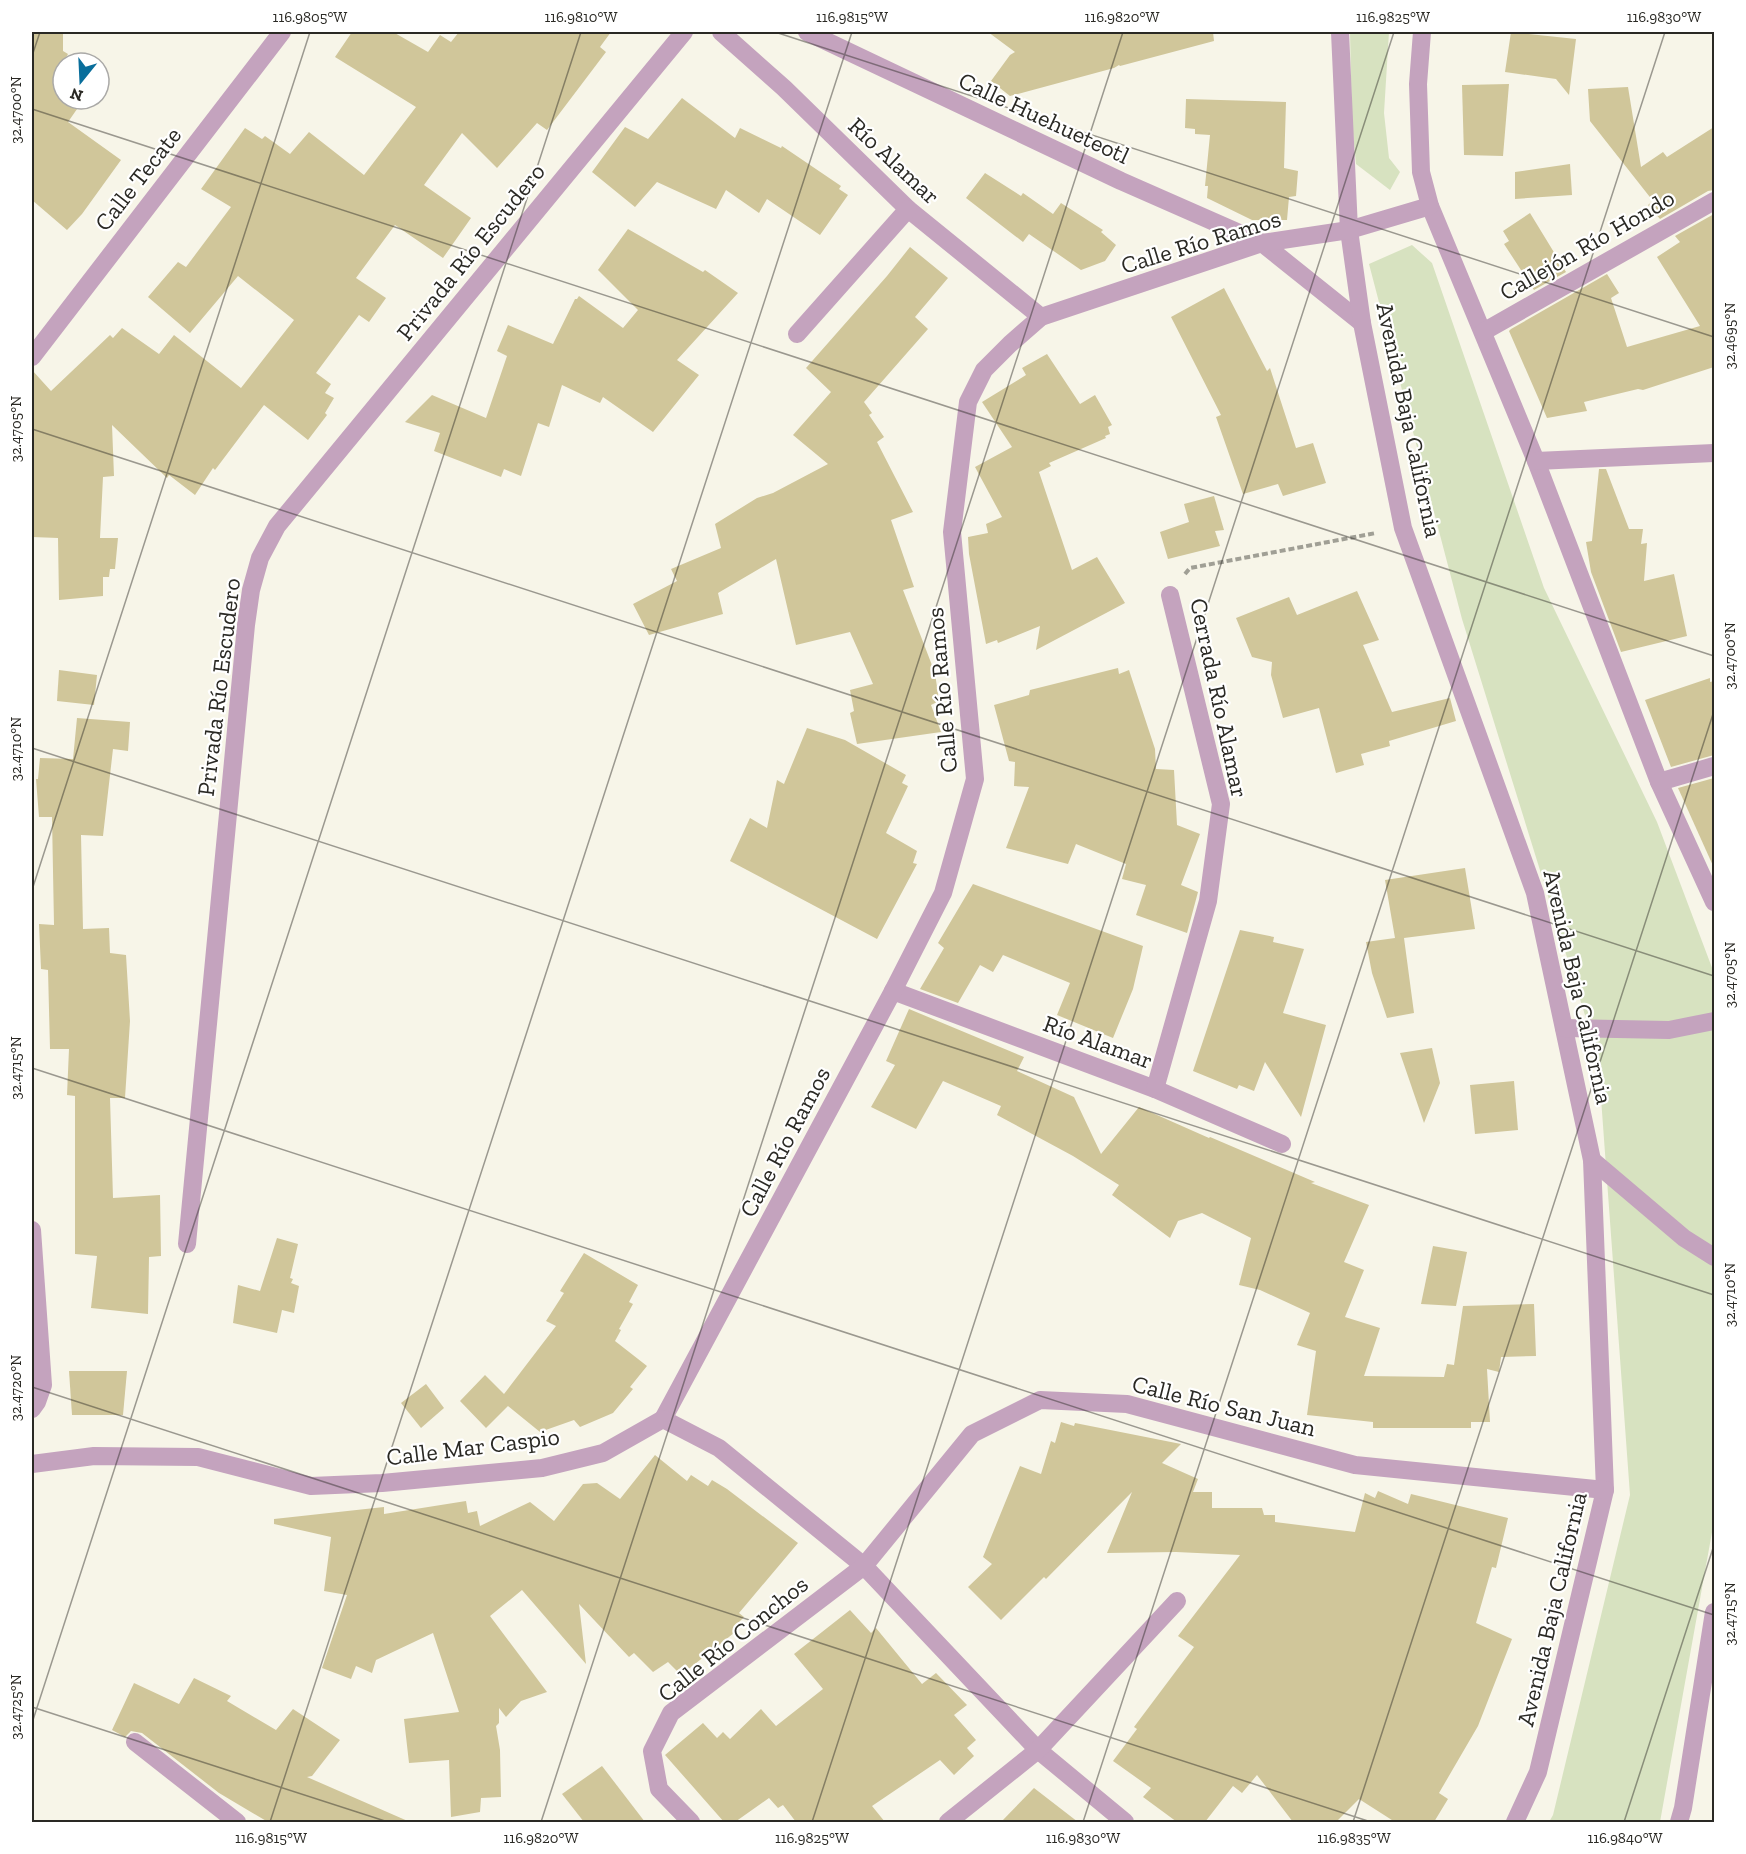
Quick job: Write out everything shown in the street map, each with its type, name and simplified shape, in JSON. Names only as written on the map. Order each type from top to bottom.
[{"type":"street","name":"Calle Tecate","points":[[32,357],[282,32]]},
{"type":"street","name":"Privada Río Escudero","points":[[187,1244],[246,624],[251,590],[260,558],[277,526],[684,32]]},
{"type":"street","name":"Río Alamar","points":[[721,32],[784,88],[908,209],[1041,317]]},
{"type":"street","name":"Calle Huehueteotl","points":[[807,32],[1121,181],[1262,243],[1362,323]]},
{"type":"street","name":"Avenida Baja California","points":[[1340,32],[1349,230],[1362,323],[1403,528],[1535,893],[1592,1160],[1605,1490],[1538,1772],[1515,1822]]},
{"type":"street","points":[[1422,32],[1418,84],[1421,172],[1430,206],[1536,461],[1659,782],[1714,902]]},
{"type":"street","name":"Callejón Río Hondo","points":[[1483,332],[1714,201]]},
{"type":"street","name":"Calle Río Ramos","points":[[663,1419],[893,991],[943,893],[975,779],[952,532],[968,402],[984,370],[1041,317],[1262,243],[1349,230],[1430,206]]},
{"type":"street","points":[[797,334],[908,209]]},
{"type":"street","points":[[1536,461],[1714,453]]},
{"type":"street","name":"Cerrada Río Alamar","points":[[1155,1089],[1208,901],[1221,804],[1170,595]]},
{"type":"street","points":[[1659,782],[1714,766]]},
{"type":"street","name":"Río Alamar","points":[[893,991],[1155,1089],[1282,1144]]},
{"type":"street","points":[[1564,1028],[1669,1030],[1714,1021]]},
{"type":"street","points":[[1592,1160],[1684,1238],[1714,1257]]},
{"type":"street","points":[[32,1230],[43,1385],[34,1406]]},
{"type":"street","name":"Calle Río San Juan","points":[[864,1566],[972,1434],[1040,1400],[1126,1404],[1355,1465],[1605,1490]]},
{"type":"street","points":[[663,1419],[719,1448],[864,1566],[1038,1750],[1125,1822]]},
{"type":"street","name":"Calle Mar Caspio","points":[[32,1464],[94,1456],[198,1457],[311,1486],[382,1483],[542,1468],[603,1453],[663,1419]]},
{"type":"street","name":"Calle Río Conchos","points":[[691,1822],[659,1790],[652,1751],[671,1713],[864,1566]]},
{"type":"street","points":[[948,1822],[1038,1750],[1178,1601]]},
{"type":"street","points":[[1679,1822],[1714,1612]]},
{"type":"street","points":[[135,1742],[237,1822]]},
{"type":"path","name":"Cerrada Río Alamar","points":[[1170,595],[1190,568],[1403,528]]},
{"type":"green space","points":[[1350,32],[1389,32],[1384,113],[1389,158],[1400,172],[1390,190],[1356,164],[1352,123]]},
{"type":"green space","points":[[1412,245],[1432,263],[1544,588],[1657,822],[1714,973],[1714,1521],[1660,1822],[1549,1822],[1553,1815],[1630,1495],[1598,1057],[1462,619],[1369,264]]},
{"type":"building","points":[[32,32],[63,32],[63,51],[51,51],[51,111],[76,111],[68,122],[121,160],[82,214],[67,230],[32,200]]},
{"type":"building","points":[[352,32],[393,32],[428,52],[440,35],[451,42],[459,32],[611,32],[600,47],[606,52],[547,130],[537,123],[497,168],[462,133],[424,185],[471,218],[443,258],[395,225],[356,278],[386,298],[369,322],[359,315],[316,373],[331,384],[325,393],[334,398],[325,413],[327,415],[308,440],[264,405],[215,470],[213,468],[195,495],[169,475],[167,478],[112,425],[114,476],[103,477],[100,538],[118,538],[115,569],[110,569],[109,577],[103,577],[103,596],[59,600],[58,538],[32,537],[32,370],[51,391],[110,335],[113,338],[122,328],[159,354],[174,335],[241,388],[294,320],[238,276],[190,333],[148,297],[178,262],[186,267],[231,207],[201,189],[245,128],[262,139],[265,136],[290,154],[309,132],[364,175],[416,107],[335,57]]},
{"type":"building","points":[[988,32],[1213,32],[1214,41],[1010,96],[991,81],[1010,55],[1015,52]]},
{"type":"building","points":[[1511,32],[1576,39],[1569,95],[1556,79],[1505,72]]},
{"type":"building","points":[[1509,84],[1503,156],[1464,155],[1462,85]]},
{"type":"building","points":[[1628,87],[1641,167],[1663,152],[1667,157],[1714,127],[1714,190],[1708,191],[1660,219],[1648,205],[1653,201],[1590,121],[1588,89]]},
{"type":"building","points":[[682,98],[735,138],[740,128],[781,148],[782,146],[841,186],[839,189],[848,195],[820,235],[767,199],[759,213],[726,190],[716,209],[657,182],[635,207],[592,172],[625,127],[648,139]]},
{"type":"building","points":[[1186,99],[1286,102],[1284,168],[1298,171],[1296,196],[1289,197],[1287,220],[1252,220],[1207,198],[1208,186],[1205,186],[1210,135],[1195,134],[1195,129],[1185,128]]},
{"type":"building","points":[[1570,164],[1572,195],[1515,199],[1515,172]]},
{"type":"building","points":[[985,173],[1021,196],[1023,193],[1053,214],[1061,203],[1103,230],[1101,232],[1116,245],[1105,261],[1081,270],[1029,234],[1023,242],[966,198]]},
{"type":"building","points":[[1530,213],[1566,272],[1534,290],[1504,244],[1509,241],[1503,231]]},
{"type":"building","points":[[1714,214],[1714,367],[1643,390],[1638,389],[1584,402],[1587,411],[1547,418],[1509,331],[1607,274],[1619,293],[1611,298],[1627,347],[1700,326],[1657,257],[1680,242],[1675,236]]},
{"type":"building","points":[[628,229],[703,272],[705,270],[738,293],[677,360],[699,375],[653,432],[603,397],[600,403],[562,385],[549,427],[538,423],[521,476],[504,469],[501,477],[434,451],[440,433],[405,422],[432,395],[486,418],[507,356],[497,351],[508,325],[553,344],[575,299],[579,296],[623,328],[638,310],[598,270]]},
{"type":"building","points":[[910,247],[948,278],[915,317],[928,329],[864,402],[872,413],[869,415],[884,437],[877,442],[913,512],[891,520],[914,587],[903,590],[935,673],[939,701],[931,705],[941,732],[857,744],[850,713],[854,711],[850,690],[873,684],[850,632],[796,645],[776,559],[718,593],[723,614],[649,635],[633,604],[677,581],[671,569],[721,548],[715,524],[757,498],[773,493],[828,464],[793,435],[831,392],[806,368]]},
{"type":"building","points":[[1224,288],[1267,371],[1270,368],[1296,448],[1313,443],[1326,483],[1283,496],[1278,484],[1243,494],[1216,417],[1221,415],[1171,317]]},
{"type":"building","points":[[1047,354],[1080,404],[1095,395],[1112,425],[1108,427],[1110,434],[1105,436],[1106,438],[1049,463],[1051,466],[1039,472],[1072,570],[1097,557],[1125,603],[1036,650],[1040,626],[998,643],[997,640],[986,644],[969,554],[968,537],[988,533],[986,524],[1002,517],[975,467],[1012,447],[982,402],[1026,375],[1022,368]]},
{"type":"building","points":[[1599,469],[1606,469],[1629,529],[1643,529],[1641,544],[1647,543],[1644,581],[1674,574],[1687,636],[1621,652],[1591,572],[1586,542],[1592,541]]},
{"type":"building","points":[[1214,496],[1224,530],[1215,531],[1220,546],[1168,559],[1160,532],[1189,522],[1184,504]]},
{"type":"building","points":[[1357,591],[1379,640],[1363,645],[1392,712],[1450,698],[1456,721],[1389,741],[1390,746],[1361,754],[1364,765],[1336,773],[1319,708],[1283,718],[1271,675],[1272,662],[1252,657],[1236,618],[1289,597],[1297,615]]},
{"type":"building","points":[[1118,668],[1119,674],[1129,670],[1155,749],[1156,769],[1174,770],[1177,825],[1200,834],[1181,885],[1198,892],[1187,933],[1136,915],[1146,885],[1122,879],[1126,864],[1076,844],[1068,864],[1006,848],[1029,787],[1014,786],[1015,762],[1009,761],[994,705],[1029,695],[1030,690]]},
{"type":"building","points":[[59,670],[97,675],[94,705],[57,701]]},
{"type":"building","points":[[1710,678],[1710,682],[1714,681],[1714,755],[1671,767],[1645,700]]},
{"type":"building","points":[[77,718],[130,722],[128,751],[113,749],[103,836],[81,835],[83,929],[109,928],[110,953],[126,955],[130,1021],[125,1098],[110,1098],[113,1198],[160,1195],[161,1256],[149,1257],[148,1314],[91,1308],[97,1256],[75,1254],[75,1096],[67,1095],[69,1049],[50,1049],[48,970],[41,969],[39,924],[54,925],[52,817],[39,817],[36,779],[38,779],[40,758],[73,759]]},
{"type":"building","points":[[807,728],[845,740],[906,775],[902,783],[908,786],[886,833],[917,851],[913,863],[917,864],[877,939],[730,861],[750,818],[767,828],[777,780],[784,784]]},
{"type":"building","points":[[1714,778],[1714,868],[1678,788]]},
{"type":"building","points":[[1465,868],[1475,929],[1404,938],[1414,1013],[1387,1018],[1372,973],[1366,942],[1395,938],[1385,880]]},
{"type":"building","points":[[973,884],[1143,946],[1133,989],[1113,1038],[1057,1015],[1070,983],[1003,955],[993,972],[980,965],[958,1003],[920,989],[944,948],[938,943]]},
{"type":"building","points":[[1240,930],[1274,937],[1273,942],[1304,949],[1283,1013],[1326,1025],[1301,1117],[1265,1062],[1254,1091],[1239,1085],[1237,1089],[1193,1071]]},
{"type":"building","points":[[909,1009],[1024,1057],[1017,1071],[1074,1097],[1101,1154],[1139,1107],[1315,1182],[1311,1183],[1369,1205],[1344,1262],[1364,1270],[1345,1317],[1380,1328],[1364,1376],[1444,1377],[1447,1364],[1454,1365],[1463,1306],[1534,1304],[1536,1356],[1501,1357],[1499,1372],[1487,1369],[1490,1422],[1471,1422],[1471,1428],[1373,1428],[1373,1422],[1307,1415],[1316,1351],[1297,1345],[1310,1313],[1260,1290],[1239,1285],[1251,1238],[1202,1213],[1178,1221],[1170,1238],[1112,1195],[1119,1185],[1073,1156],[997,1115],[1001,1106],[943,1081],[916,1129],[871,1107],[895,1065],[886,1061]]},
{"type":"building","points":[[1432,1048],[1440,1083],[1424,1123],[1400,1053]]},
{"type":"building","points":[[1514,1081],[1518,1130],[1475,1134],[1470,1085]]},
{"type":"building","points":[[277,1238],[298,1244],[290,1278],[293,1279],[291,1283],[299,1286],[294,1313],[282,1310],[277,1333],[233,1323],[238,1285],[260,1291]]},
{"type":"building","points":[[1433,1246],[1467,1252],[1456,1306],[1421,1304]]},
{"type":"building","points":[[584,1253],[638,1285],[629,1302],[633,1304],[615,1341],[647,1366],[630,1387],[633,1389],[613,1413],[580,1427],[574,1420],[540,1432],[508,1406],[486,1428],[460,1401],[485,1375],[504,1394],[556,1326],[546,1321],[564,1293],[560,1291]]},
{"type":"building","points":[[69,1371],[127,1371],[123,1415],[72,1415]]},
{"type":"building","points":[[426,1384],[444,1408],[421,1428],[401,1403]]},
{"type":"building","points":[[1061,1422],[1181,1444],[1162,1463],[1198,1479],[1193,1492],[1212,1492],[1212,1508],[1262,1508],[1264,1515],[1275,1515],[1275,1522],[1355,1532],[1365,1493],[1375,1498],[1378,1491],[1408,1504],[1411,1494],[1508,1518],[1496,1568],[1492,1567],[1476,1623],[1512,1639],[1478,1726],[1439,1793],[1448,1799],[1434,1822],[1395,1822],[1359,1799],[1336,1822],[1293,1822],[1257,1775],[1242,1793],[1233,1786],[1205,1822],[1177,1822],[1143,1797],[1151,1788],[1113,1761],[1137,1729],[1134,1727],[1194,1647],[1178,1636],[1240,1555],[1176,1552],[1107,1553],[1132,1492],[1046,1579],[1044,1577],[1001,1620],[968,1587],[992,1564],[983,1557],[1020,1466],[1041,1474],[1051,1441],[1055,1443]]},
{"type":"building","points":[[655,1455],[687,1481],[691,1475],[708,1486],[712,1480],[727,1489],[798,1543],[739,1613],[744,1617],[735,1626],[739,1629],[681,1675],[668,1662],[653,1672],[634,1653],[629,1657],[579,1604],[586,1664],[522,1590],[490,1616],[547,1692],[521,1701],[506,1717],[499,1708],[499,1723],[496,1726],[500,1750],[501,1797],[481,1798],[480,1812],[451,1817],[449,1760],[409,1763],[404,1719],[459,1712],[433,1633],[376,1660],[372,1673],[356,1666],[351,1679],[322,1668],[347,1595],[324,1591],[331,1537],[274,1524],[274,1519],[384,1507],[384,1514],[466,1501],[468,1513],[477,1511],[480,1526],[530,1502],[554,1521],[583,1484],[597,1483],[620,1499]]},
{"type":"building","points":[[850,1610],[871,1633],[876,1628],[922,1684],[936,1673],[967,1705],[954,1715],[976,1740],[967,1748],[974,1756],[954,1775],[940,1760],[872,1806],[885,1822],[796,1822],[783,1805],[778,1808],[769,1798],[735,1822],[724,1822],[665,1755],[703,1723],[717,1738],[723,1732],[730,1739],[761,1709],[776,1726],[823,1689],[794,1654]]},
{"type":"building","points":[[194,1678],[231,1696],[227,1701],[276,1730],[293,1709],[340,1740],[312,1776],[307,1777],[410,1822],[268,1822],[219,1793],[142,1733],[131,1731],[125,1737],[112,1730],[134,1683],[179,1704]]},
{"type":"building","points":[[602,1766],[645,1822],[584,1822],[562,1794]]},
{"type":"building","points":[[1034,1788],[1078,1822],[1001,1822]]}]
